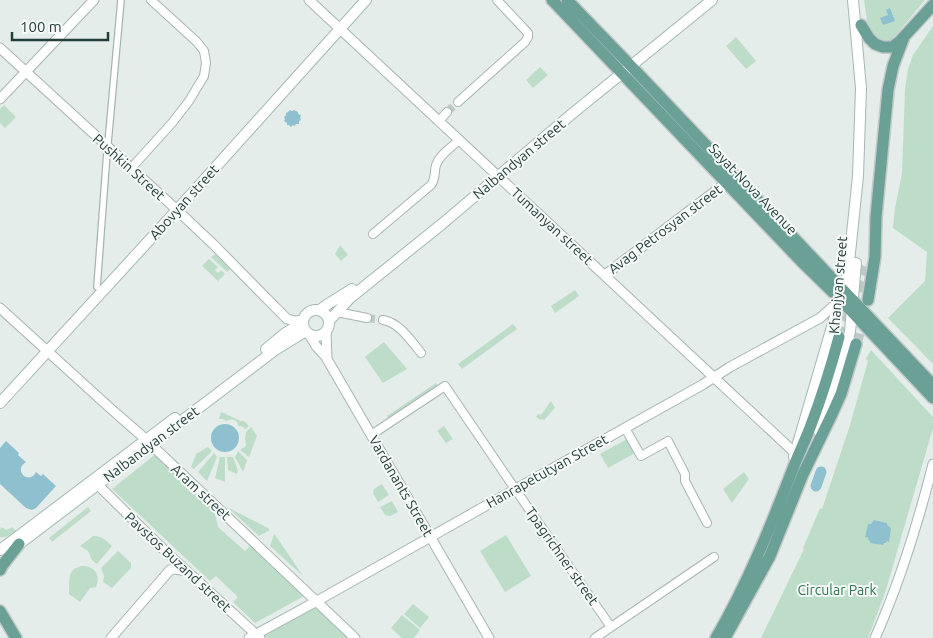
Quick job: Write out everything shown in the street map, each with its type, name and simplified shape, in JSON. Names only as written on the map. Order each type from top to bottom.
[{"type":"main road","name":"Abovyan street","points":[[0,403],[366,0]]},
{"type":"main road","name":"Sayat-Nova Avenue","points":[[552,0],[625,68],[820,266],[842,295],[852,313],[933,398]]},
{"type":"main road","name":"Sayat-Nova Avenue","points":[[567,0],[726,183],[813,273],[842,295],[853,300],[933,385]]},
{"type":"main road","name":"Nalbandyan street","points":[[320,310],[346,293],[497,175],[703,0]]},
{"type":"main road","name":"Nalbandyan street","points":[[625,68],[712,0]]},
{"type":"main road","name":"Khanjyan street","points":[[716,638],[759,553],[792,470],[794,452],[834,324],[848,272],[856,202],[861,88],[853,0]]},
{"type":"main road","name":"Khanjyan street","points":[[725,638],[770,556],[808,463],[830,400],[851,328],[867,122],[866,67],[859,0]]},
{"type":"main road","points":[[861,25],[874,44],[878,46],[892,46],[899,42],[933,5]]},
{"type":"main road","points":[[868,300],[875,257],[876,217],[888,90],[892,66],[904,37]]},
{"type":"main road","name":"Nalbandyan street","points":[[327,326],[336,312],[350,298],[442,224],[497,175]]},
{"type":"main road","points":[[866,267],[876,217]]},
{"type":"main road","points":[[320,310],[326,314],[327,326],[320,335],[316,336],[305,327],[308,312],[320,310]]},
{"type":"main road","points":[[834,324],[844,322],[851,328]]},
{"type":"main road","name":"Nalbandyan street","points":[[0,550],[305,327]]},
{"type":"main road","points":[[792,470],[828,378],[839,337]]},
{"type":"main road","points":[[808,463],[841,394],[856,344]]},
{"type":"main road","name":"Nalbandyan street","points":[[0,562],[19,544],[98,485],[148,442]]},
{"type":"main road","points":[[0,570],[19,544]]},
{"type":"main road","points":[[0,611],[16,638]]},
{"type":"main road","points":[[0,626],[8,638]]},
{"type":"street","points":[[0,99],[94,0]]},
{"type":"street","points":[[108,143],[120,0]]},
{"type":"street","points":[[132,167],[172,123],[189,101],[204,76],[206,63],[204,51],[197,42],[151,0]]},
{"type":"street","name":"Tumanyan street","points":[[309,0],[794,452]]},
{"type":"street","points":[[458,102],[525,42],[528,37],[528,33],[496,0]]},
{"type":"street","name":"Pushkin Street","points":[[0,48],[132,167],[213,244],[287,319],[305,327]]},
{"type":"street","points":[[439,121],[447,112]]},
{"type":"street","points":[[373,234],[431,185],[434,180],[436,164],[459,140]]},
{"type":"street","points":[[97,287],[107,152]]},
{"type":"street","name":"Avag Petrosyan street","points":[[605,275],[726,183]]},
{"type":"street","name":"Hanrapetutyan Street","points":[[255,637],[820,318],[842,295]]},
{"type":"street","name":"Aram street","points":[[0,308],[148,442],[356,638]]},
{"type":"street","points":[[336,312],[367,318]]},
{"type":"street","points":[[383,320],[388,320],[407,335],[421,353]]},
{"type":"street","name":"Vardanants Street","points":[[327,326],[327,358],[489,638]]},
{"type":"street","points":[[305,327],[316,346],[327,358]]},
{"type":"street","name":"Tpagrichner street","points":[[371,435],[445,386],[611,627]]},
{"type":"street","points":[[626,428],[641,456],[668,441],[685,474],[685,481],[707,523]]},
{"type":"street","points":[[875,638],[897,586],[929,497],[933,464]]},
{"type":"street","points":[[881,638],[907,571],[933,483]]},
{"type":"street","name":"Pavstos Buzand street","points":[[98,485],[255,637]]},
{"type":"street","points":[[111,638],[170,570],[170,564],[162,548]]},
{"type":"street","points":[[595,638],[714,557]]},
{"type":"street","points":[[170,570],[179,569],[189,572]]},
{"type":"green space","points":[[864,0],[925,0],[890,42],[884,44],[871,34]]},
{"type":"green space","points":[[933,26],[933,364],[888,318],[925,281],[927,252],[893,228],[902,173],[905,89],[908,69],[913,55]]},
{"type":"green space","points":[[736,37],[756,61],[746,69],[726,46]]},
{"type":"green space","points":[[540,67],[548,75],[533,88],[526,80]]},
{"type":"green space","points":[[4,105],[16,117],[5,128],[0,123],[0,109]]},
{"type":"green space","points":[[340,245],[348,255],[341,261],[335,254]]},
{"type":"green space","points":[[215,254],[230,269],[227,272],[211,257]]},
{"type":"green space","points":[[209,259],[218,267],[215,270],[218,273],[221,270],[225,274],[218,281],[202,266]]},
{"type":"green space","points":[[575,290],[579,296],[555,313],[551,306]]},
{"type":"green space","points":[[513,324],[517,329],[462,369],[458,364]]},
{"type":"green space","points":[[384,342],[407,369],[383,383],[365,357]]},
{"type":"green space","name":"Circular Park","points":[[871,350],[933,417],[933,428],[885,593],[868,638],[761,638],[804,549],[820,508],[822,509],[850,425],[868,361],[866,359]]},
{"type":"green space","points":[[436,383],[438,386],[389,418],[387,416]]},
{"type":"green space","points":[[551,401],[555,408],[544,420],[536,417],[538,414],[541,415]]},
{"type":"green space","points":[[221,412],[244,421],[249,426],[245,429],[242,426],[238,426],[234,420],[226,421],[219,419]]},
{"type":"green space","points":[[444,426],[453,439],[446,443],[437,431]]},
{"type":"green space","points":[[251,427],[257,436],[249,457],[240,450],[246,446],[246,432]]},
{"type":"green space","points":[[627,439],[635,453],[608,468],[600,454]]},
{"type":"green space","points":[[208,447],[212,451],[194,469],[191,467],[196,454]]},
{"type":"green space","points":[[238,451],[247,460],[243,472],[235,457]]},
{"type":"green space","points":[[157,453],[214,510],[218,527],[245,551],[252,544],[306,595],[255,623],[233,602],[238,597],[216,576],[210,581],[112,489]]},
{"type":"green space","points":[[214,453],[217,457],[207,481],[198,472]]},
{"type":"green space","points":[[220,457],[225,457],[225,482],[215,478]]},
{"type":"green space","points":[[227,457],[233,457],[238,471],[237,474],[228,470]]},
{"type":"green space","points":[[744,472],[749,479],[732,503],[723,489]]},
{"type":"green space","points":[[382,484],[389,495],[378,502],[373,493],[374,489]]},
{"type":"green space","points":[[392,501],[398,512],[390,516],[385,515],[380,507]]},
{"type":"green space","points":[[88,507],[91,511],[52,542],[49,538]]},
{"type":"green space","points":[[227,507],[268,528],[270,530],[259,536]]},
{"type":"green space","points":[[1,527],[7,530],[12,527],[16,531],[6,537],[0,537]]},
{"type":"green space","points":[[274,534],[276,536],[303,576],[270,546]]},
{"type":"green space","points":[[506,535],[531,576],[505,592],[480,551]]},
{"type":"green space","points":[[93,536],[104,539],[112,546],[97,564],[92,560],[88,551],[80,546]]},
{"type":"green space","points":[[118,551],[131,563],[131,568],[112,588],[103,582],[104,576],[101,568]]},
{"type":"green space","points":[[82,566],[93,569],[98,579],[96,587],[90,588],[80,602],[69,594],[69,580],[73,570]]},
{"type":"green space","points":[[413,604],[429,617],[420,628],[404,614]]},
{"type":"green space","points":[[318,605],[353,638],[267,638],[264,636]]},
{"type":"green space","points":[[402,615],[420,630],[414,638],[402,638],[391,628]]},
{"type":"water","points":[[890,8],[895,21],[883,25],[880,18],[888,15],[886,10]]},
{"type":"water","points":[[294,110],[301,115],[299,124],[291,127],[284,121],[286,113]]},
{"type":"water","points":[[225,424],[235,428],[239,438],[235,448],[225,452],[215,448],[211,438],[215,428]]},
{"type":"water","points":[[6,441],[26,462],[22,465],[21,469],[24,476],[31,477],[36,472],[41,476],[43,474],[56,486],[32,510],[26,508],[0,484],[0,448]]},
{"type":"water","points":[[874,520],[887,523],[891,528],[889,542],[886,541],[883,545],[870,543],[868,538],[865,537],[868,524],[871,524]]},
{"type":"waterway","points":[[816,486],[821,472]]},
{"type":"tunnel","points":[[447,112],[458,102]]},
{"type":"tunnel","points":[[839,337],[867,267]]},
{"type":"tunnel","points":[[856,344],[864,314]]},
{"type":"tunnel","points":[[367,318],[383,320]]}]
